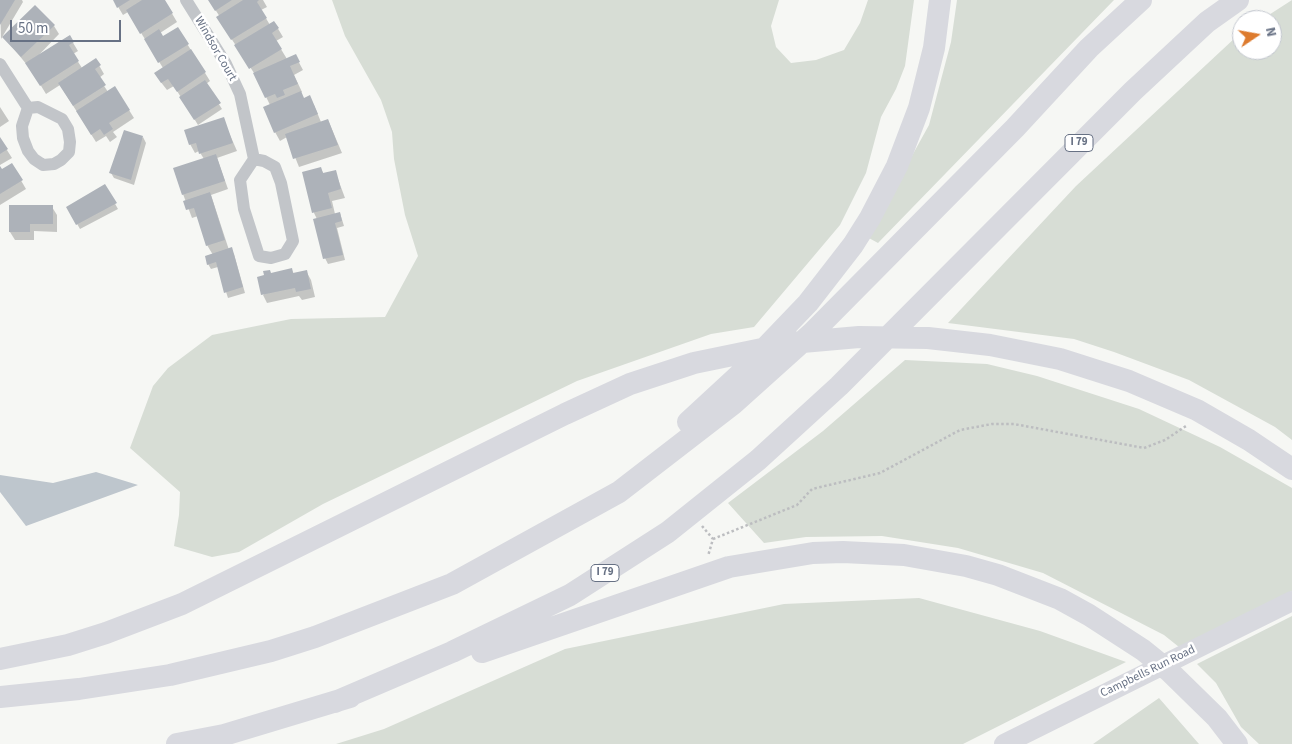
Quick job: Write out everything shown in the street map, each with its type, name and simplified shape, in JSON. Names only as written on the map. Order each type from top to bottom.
[{"type":"highway","points":[[552,529],[652,453],[703,409],[764,350],[808,303],[853,245],[885,192],[914,122],[927,78],[940,0]]},
{"type":"highway","points":[[0,697],[79,689],[161,677],[271,651],[361,621],[452,584],[619,492],[733,404],[850,296],[1015,128],[1089,48],[1141,0]]},
{"type":"highway","name":"I 79","points":[[178,744],[224,735],[335,702],[452,652],[570,595],[668,532],[758,460],[839,386],[1133,91],[1207,22],[1238,0]]},
{"type":"highway","points":[[0,659],[68,644],[145,620],[218,587],[600,397],[679,368],[758,348],[824,339],[884,336],[990,344],[1095,369],[1166,396],[1204,414],[1249,440],[1292,469]]},
{"type":"highway","points":[[335,702],[702,576],[755,561],[813,553],[874,552],[958,564],[998,575],[1060,599],[1090,615],[1143,650],[1169,671],[1217,718],[1238,744]]},
{"type":"main road","name":"Campbells Run Road","points":[[1004,744],[1292,601]]},
{"type":"street","name":"Windsor Court","points":[[186,0],[226,64],[240,94],[254,158]]},
{"type":"street","points":[[0,64],[28,108]]},
{"type":"street","points":[[38,107],[62,119],[68,129],[69,152],[54,164],[43,165],[34,159],[28,151],[23,138],[22,126],[28,108],[38,107]]},
{"type":"street","points":[[254,158],[275,167],[281,183],[292,241],[285,254],[271,258],[259,256],[244,210],[240,180],[254,158]]},
{"type":"path","points":[[713,538],[796,505],[812,489],[880,473],[960,430],[992,424],[1014,424],[1144,448],[1165,440],[1204,414]]},
{"type":"path","points":[[692,514],[713,538]]},
{"type":"path","points":[[702,576],[713,538]]},
{"type":"shaded area","points":[[332,0],[779,0],[771,26],[776,47],[791,63],[816,60],[844,50],[860,23],[868,0],[914,0],[905,66],[896,89],[881,117],[866,173],[840,225],[754,327],[711,334],[577,381],[323,504],[239,552],[212,557],[174,546],[179,515],[180,492],[130,448],[153,386],[168,368],[212,335],[291,319],[385,317],[418,256],[405,215],[394,159],[392,132],[381,100],[345,36]]},
{"type":"shaded area","points":[[957,0],[1114,0],[878,243],[867,237],[929,125],[951,42]]},
{"type":"shaded area","points":[[1292,0],[1292,440],[1275,427],[1189,380],[1114,352],[1074,339],[948,323],[1076,186],[1232,41],[1232,60],[1282,60],[1282,10],[1276,10]]},
{"type":"shaded area","points":[[905,360],[987,364],[1037,376],[1139,409],[1220,447],[1292,488],[1292,591],[1179,647],[1164,635],[1043,573],[958,548],[882,536],[806,537],[764,543],[728,503],[823,431]]},
{"type":"shaded area","points":[[96,472],[138,485],[26,526],[0,492],[0,475],[53,483]]},
{"type":"shaded area","points":[[919,598],[1040,631],[1126,662],[963,744],[336,744],[384,729],[565,649],[784,604]]},
{"type":"shaded area","points":[[1292,616],[1292,744],[1259,744],[1241,727],[1216,683],[1197,664]]},
{"type":"shaded area","points":[[1159,698],[1199,744],[1093,744]]},
{"type":"building","points":[[0,0],[15,0],[0,25]]},
{"type":"building","points":[[113,0],[130,0],[117,8]]},
{"type":"building","points":[[142,0],[165,0],[173,13],[140,34],[126,10]]},
{"type":"building","points":[[208,0],[232,0],[215,11]]},
{"type":"building","points":[[243,0],[259,0],[257,2],[267,18],[231,40],[216,17]]},
{"type":"building","points":[[35,5],[55,25],[21,57],[2,37]]},
{"type":"building","points":[[274,21],[279,28],[272,33],[282,49],[249,69],[234,45]]},
{"type":"building","points":[[178,27],[189,44],[158,63],[144,39],[159,29],[163,36]]},
{"type":"building","points":[[70,35],[74,42],[69,45],[79,61],[40,86],[25,63]]},
{"type":"building","points":[[191,49],[206,72],[177,92],[168,79],[161,83],[154,73]]},
{"type":"building","points":[[296,54],[300,62],[290,66],[298,84],[283,90],[285,95],[277,98],[275,94],[265,98],[253,73]]},
{"type":"building","points":[[96,58],[101,65],[95,69],[106,85],[73,106],[58,83]]},
{"type":"building","points":[[205,80],[221,103],[194,120],[179,97]]},
{"type":"building","points":[[115,86],[130,110],[109,123],[113,129],[104,135],[100,129],[91,135],[76,111]]},
{"type":"building","points":[[301,91],[304,98],[310,95],[318,114],[274,133],[263,107]]},
{"type":"building","points":[[224,117],[233,143],[199,154],[196,143],[189,145],[184,130]]},
{"type":"building","points":[[328,119],[338,145],[293,159],[285,134]]},
{"type":"building","points":[[124,130],[143,136],[131,180],[109,173]]},
{"type":"building","points":[[0,137],[8,149],[0,154]]},
{"type":"building","points":[[216,154],[225,181],[182,195],[173,168]]},
{"type":"building","points":[[12,163],[23,180],[0,194],[0,166],[2,169]]},
{"type":"building","points":[[321,167],[323,173],[336,170],[341,189],[328,193],[332,208],[312,213],[302,172]]},
{"type":"building","points":[[105,184],[117,203],[76,225],[66,207]]},
{"type":"building","points":[[210,192],[225,240],[206,246],[194,208],[186,210],[183,201]]},
{"type":"building","points":[[9,205],[53,205],[53,224],[30,224],[30,232],[9,232]]},
{"type":"building","points":[[340,212],[342,221],[335,223],[343,255],[323,259],[313,219]]},
{"type":"building","points":[[232,247],[243,287],[224,293],[216,262],[207,265],[205,256]]},
{"type":"building","points":[[292,268],[293,273],[307,270],[311,289],[296,292],[295,288],[261,295],[257,277],[264,275],[263,271],[270,270],[271,273]]}]
